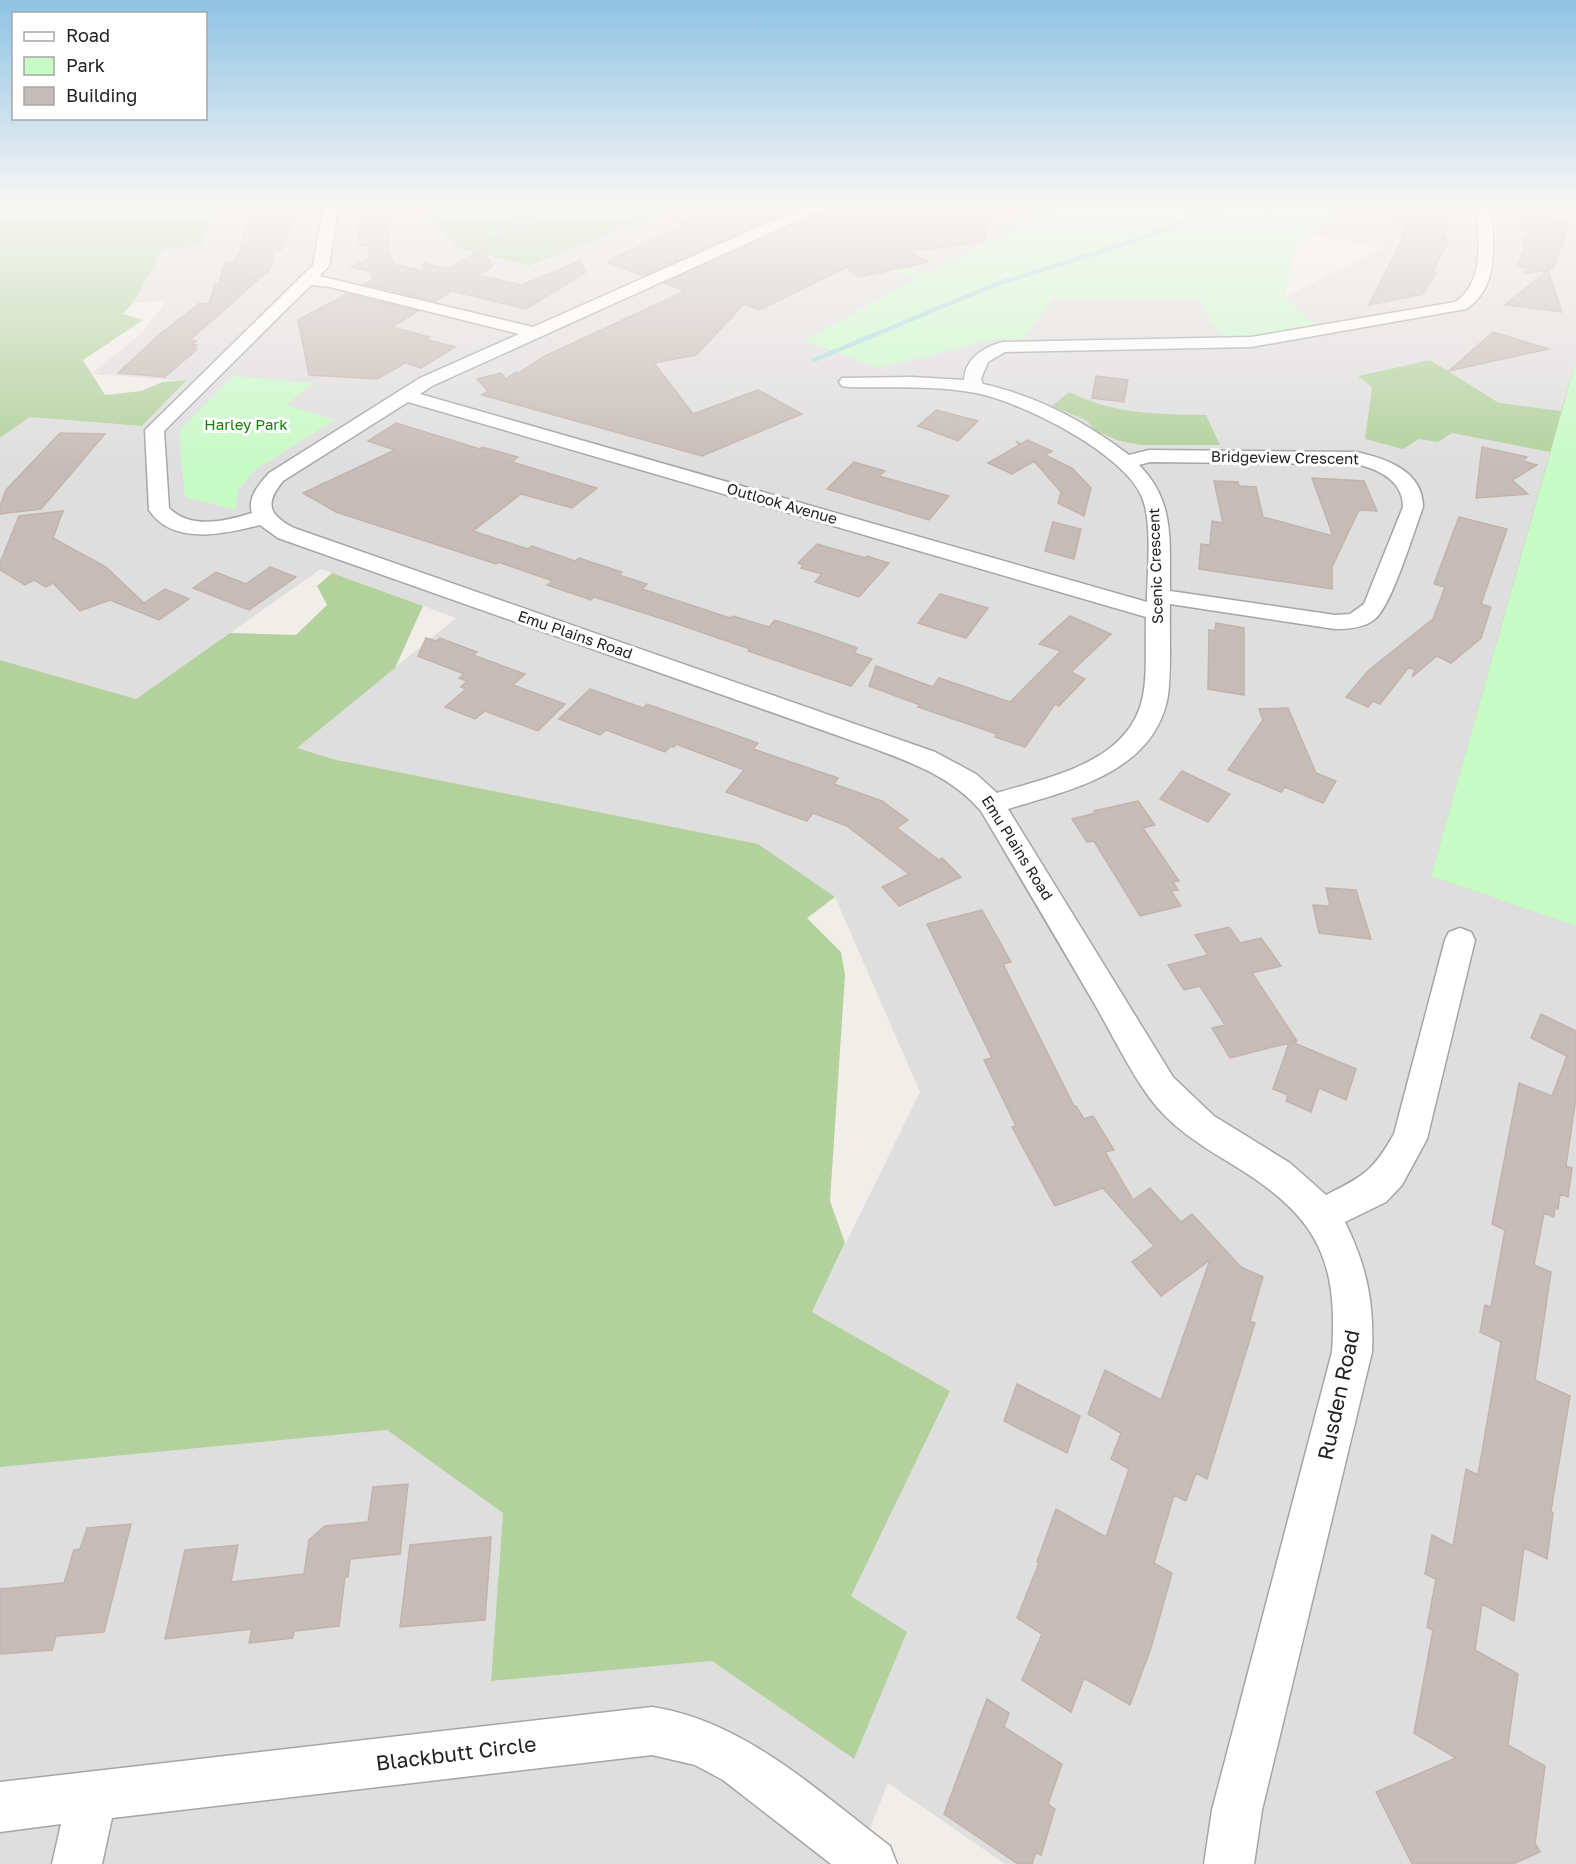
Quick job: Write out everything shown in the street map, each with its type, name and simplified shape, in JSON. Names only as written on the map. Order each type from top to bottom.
[{"type":"street","points":[[295,292],[162,423],[154,435],[159,510],[165,518],[192,526],[214,528],[263,518],[262,498],[265,490],[276,477],[405,395],[426,382],[627,292]]},
{"type":"street","points":[[370,292],[536,333]]},
{"type":"street","points":[[976,387],[972,379],[978,362],[990,352],[1003,347],[1251,342],[1461,306],[1473,297],[1475,292]]},
{"type":"street","name":"Scenic Crescent","points":[[848,382],[976,387],[1001,394],[1032,406],[1101,443],[1127,462],[1140,475],[1153,498],[1157,528],[1159,605],[1153,711],[1134,742],[1116,759],[1101,767],[991,804]]},
{"type":"street","name":"Outlook Avenue","points":[[405,395],[1159,605]]},
{"type":"street","name":"Bridgeview Crescent","points":[[1127,462],[1149,456],[1357,458],[1389,469],[1408,485],[1413,496],[1413,507],[1375,604],[1370,612],[1360,619],[1335,622],[1159,605]]},
{"type":"street","name":"Emu Plains Road","points":[[263,518],[286,534],[939,764],[970,781],[991,804],[1161,1087],[1191,1120],[1294,1185],[1320,1216]]},
{"type":"street","points":[[1320,1216],[1373,1190],[1390,1174],[1410,1139],[1460,940]]},
{"type":"street","name":"Rusden Road","points":[[1229,1864],[1237,1810],[1352,1352],[1354,1304],[1351,1280],[1344,1256],[1320,1216]]},
{"type":"street","name":"Blackbutt Circle","points":[[0,1806],[652,1731],[678,1734],[718,1750],[740,1763],[872,1864]]},
{"type":"street","points":[[77,1864],[92,1797]]},
{"type":"shaded area","points":[[137,292],[936,292],[997,339],[1024,339],[1053,298],[1198,297],[1256,336],[1313,325],[1284,297],[1294,292],[1576,292],[1576,361],[1431,876],[1576,926],[1576,1864],[1005,1864],[888,1783],[856,1864],[0,1864],[0,1467],[387,1430],[503,1513],[491,1681],[712,1661],[854,1759],[850,1596],[950,1391],[812,1312],[920,1092],[835,897],[296,748],[456,618],[321,569],[136,699],[0,660],[0,438],[30,417],[142,426],[187,381],[91,374],[141,334],[166,301],[130,303]]},
{"type":"green space","points":[[0,292],[139,292],[123,314],[143,320],[83,360],[105,395],[141,391],[163,382],[187,380],[142,426],[30,417],[0,438]]},
{"type":"green space","points":[[894,292],[1286,292],[1285,297],[1314,325],[1256,336],[1221,337],[1198,297],[1053,298],[1024,339],[997,339],[879,368],[804,340]]},
{"type":"green space","points":[[1430,360],[1499,403],[1561,411],[1576,361],[1576,926],[1431,876],[1550,452],[1452,433],[1438,442],[1419,439],[1403,449],[1365,439],[1372,387],[1358,376]]},
{"type":"green space","points":[[1576,361],[1576,926],[1431,876]]},
{"type":"green space","name":"Harley Park","points":[[233,376],[313,383],[286,405],[335,420],[256,469],[238,490],[236,510],[185,497],[179,438],[181,429]]},
{"type":"green space","points":[[1069,392],[1086,400],[1136,412],[1206,415],[1220,445],[1141,445],[1119,441],[1095,430],[1086,420],[1052,406]]},
{"type":"green space","points":[[332,573],[423,606],[395,668],[297,748],[337,760],[758,844],[835,897],[807,918],[841,952],[845,975],[830,1201],[845,1243],[812,1312],[950,1391],[851,1596],[907,1632],[854,1759],[712,1661],[491,1681],[503,1513],[387,1430],[0,1467],[0,660],[136,699],[230,633],[296,635],[327,605],[317,586]]},
{"type":"building","points":[[212,292],[244,292],[190,340],[196,341],[192,345],[197,345],[194,348],[197,349],[165,377],[118,373],[160,334],[200,303],[209,304]]},
{"type":"building","points":[[397,292],[450,292],[435,301]]},
{"type":"building","points":[[456,292],[554,292],[526,309]]},
{"type":"building","points":[[683,292],[796,292],[759,310],[744,304],[696,355],[654,363],[693,414],[758,390],[802,414],[702,456],[482,395],[488,391],[477,379],[501,373],[506,379],[543,357]]},
{"type":"building","points":[[1376,292],[1424,292],[1423,294],[1369,305]]},
{"type":"building","points":[[1521,292],[1555,292],[1562,312],[1505,305]]},
{"type":"building","points":[[347,294],[418,311],[392,327],[455,347],[421,368],[405,363],[377,379],[309,375],[298,320]]},
{"type":"building","points":[[1493,332],[1549,349],[1449,371]]},
{"type":"building","points":[[1096,376],[1128,380],[1124,402],[1092,398]]},
{"type":"building","points":[[936,410],[978,421],[958,441],[918,426]]},
{"type":"building","points":[[396,423],[480,449],[482,447],[518,457],[512,462],[597,488],[572,508],[521,494],[473,531],[528,549],[532,546],[575,561],[579,558],[622,572],[619,575],[647,584],[642,589],[730,618],[733,616],[769,627],[775,620],[857,648],[854,653],[872,659],[851,686],[669,621],[594,597],[591,600],[547,585],[553,581],[498,562],[496,564],[336,512],[303,493],[395,450],[368,441]]},
{"type":"building","points":[[60,433],[105,434],[41,509],[0,514],[0,506],[6,490]]},
{"type":"building","points":[[1027,440],[1052,451],[1045,455],[1072,468],[1091,488],[1084,516],[1058,503],[1061,492],[1034,461],[1012,474],[988,463],[1019,445],[1017,442],[1021,444]]},
{"type":"building","points":[[1482,447],[1527,457],[1523,461],[1537,465],[1512,480],[1528,494],[1476,498]]},
{"type":"building","points":[[854,462],[885,471],[879,476],[949,496],[929,520],[827,489]]},
{"type":"building","points":[[1312,478],[1364,481],[1377,511],[1359,510],[1332,567],[1332,589],[1199,569],[1201,544],[1210,545],[1212,521],[1223,523],[1214,481],[1238,482],[1239,486],[1256,487],[1263,517],[1333,536]]},
{"type":"building","points":[[63,511],[53,538],[106,567],[144,603],[165,589],[189,599],[159,620],[110,600],[80,611],[53,583],[46,587],[34,580],[25,585],[0,570],[0,563],[19,516]]},
{"type":"building","points":[[1459,517],[1507,529],[1481,604],[1491,607],[1481,638],[1451,663],[1437,656],[1412,677],[1415,670],[1409,667],[1380,704],[1373,701],[1368,707],[1346,697],[1369,670],[1433,619],[1445,587],[1434,584]]},
{"type":"building","points":[[1053,522],[1081,529],[1074,559],[1045,551]]},
{"type":"building","points":[[817,544],[889,563],[859,597],[815,582],[822,574],[801,568],[803,565],[798,563]]},
{"type":"building","points":[[270,567],[296,577],[249,610],[193,588],[216,572],[246,584]]},
{"type":"building","points":[[940,594],[988,608],[966,638],[918,623]]},
{"type":"building","points":[[1070,616],[1111,634],[1071,672],[1085,679],[1059,706],[1055,704],[1025,747],[995,737],[997,734],[918,707],[920,705],[869,686],[876,666],[933,687],[939,678],[1010,702],[1061,651],[1039,644]]},
{"type":"building","points":[[1216,623],[1244,628],[1244,695],[1208,689],[1209,630],[1215,631]]},
{"type":"building","points":[[426,638],[436,641],[440,638],[477,652],[473,655],[525,674],[513,685],[565,704],[538,731],[485,711],[475,719],[445,707],[466,689],[461,687],[467,681],[459,678],[464,674],[418,656]]},
{"type":"building","points":[[590,689],[643,708],[647,704],[758,743],[753,749],[838,778],[834,784],[882,801],[908,820],[897,828],[939,860],[942,858],[961,877],[899,906],[882,887],[909,874],[847,826],[813,813],[807,821],[726,792],[744,770],[676,744],[665,752],[606,730],[600,735],[559,719]]},
{"type":"building","points":[[1288,708],[1316,773],[1336,781],[1323,803],[1285,787],[1281,792],[1228,770],[1263,720],[1259,709]]},
{"type":"building","points":[[1182,771],[1230,794],[1208,822],[1160,799]]},
{"type":"building","points":[[1138,801],[1155,825],[1143,828],[1179,881],[1173,882],[1178,890],[1171,891],[1181,906],[1140,916],[1094,841],[1087,842],[1072,819],[1096,813],[1094,811]]},
{"type":"building","points":[[1326,888],[1356,890],[1371,939],[1319,933],[1313,905],[1330,906]]},
{"type":"building","points":[[982,910],[1011,962],[1003,964],[1074,1106],[1084,1119],[1093,1116],[1114,1150],[1105,1152],[1133,1200],[1150,1188],[1181,1222],[1192,1214],[1241,1267],[1263,1277],[1250,1321],[1255,1323],[1207,1479],[1196,1473],[1186,1501],[1174,1495],[1154,1563],[1172,1573],[1151,1648],[1130,1705],[1084,1678],[1071,1712],[1022,1680],[1042,1634],[1017,1618],[1039,1563],[1037,1562],[1056,1509],[1106,1537],[1129,1469],[1111,1459],[1121,1433],[1088,1414],[1105,1370],[1161,1400],[1210,1260],[1161,1296],[1132,1262],[1154,1246],[1103,1188],[1055,1206],[1012,1127],[1016,1126],[984,1060],[992,1058],[927,924]]},
{"type":"building","points":[[1229,927],[1240,943],[1261,938],[1281,966],[1252,973],[1297,1041],[1292,1042],[1356,1069],[1346,1100],[1319,1088],[1311,1112],[1286,1101],[1288,1095],[1273,1089],[1289,1043],[1230,1058],[1212,1028],[1225,1025],[1200,986],[1184,990],[1168,965],[1208,955],[1195,935]]},
{"type":"building","points":[[1541,1014],[1576,1031],[1576,1097],[1566,1166],[1572,1168],[1568,1197],[1560,1194],[1558,1209],[1555,1207],[1554,1217],[1544,1213],[1534,1265],[1551,1272],[1535,1380],[1570,1396],[1551,1511],[1553,1513],[1547,1559],[1524,1548],[1514,1621],[1482,1604],[1475,1650],[1518,1674],[1508,1745],[1545,1766],[1535,1843],[1540,1852],[1513,1864],[1412,1864],[1376,1792],[1456,1758],[1414,1733],[1433,1630],[1427,1627],[1436,1579],[1425,1574],[1432,1535],[1453,1546],[1466,1469],[1478,1475],[1501,1342],[1480,1332],[1485,1305],[1491,1307],[1505,1230],[1492,1224],[1519,1083],[1552,1096],[1567,1056],[1531,1038]]},
{"type":"building","points":[[1017,1384],[1080,1416],[1067,1453],[1004,1421]]},
{"type":"building","points":[[408,1484],[400,1554],[350,1559],[348,1577],[345,1577],[339,1626],[294,1631],[293,1638],[249,1643],[252,1629],[165,1639],[185,1550],[238,1545],[231,1582],[304,1574],[309,1540],[325,1526],[368,1522],[373,1487]]},
{"type":"building","points":[[131,1524],[104,1632],[56,1636],[52,1650],[0,1654],[0,1589],[64,1583],[74,1550],[80,1549],[87,1528]]},
{"type":"building","points":[[491,1537],[485,1620],[400,1627],[410,1545]]},
{"type":"building","points":[[987,1699],[1009,1713],[1004,1727],[1062,1764],[1048,1804],[1055,1809],[1041,1855],[1036,1852],[1032,1864],[1018,1864],[944,1814]]},
{"type":"waterway","points":[[814,360],[977,292]]}]
